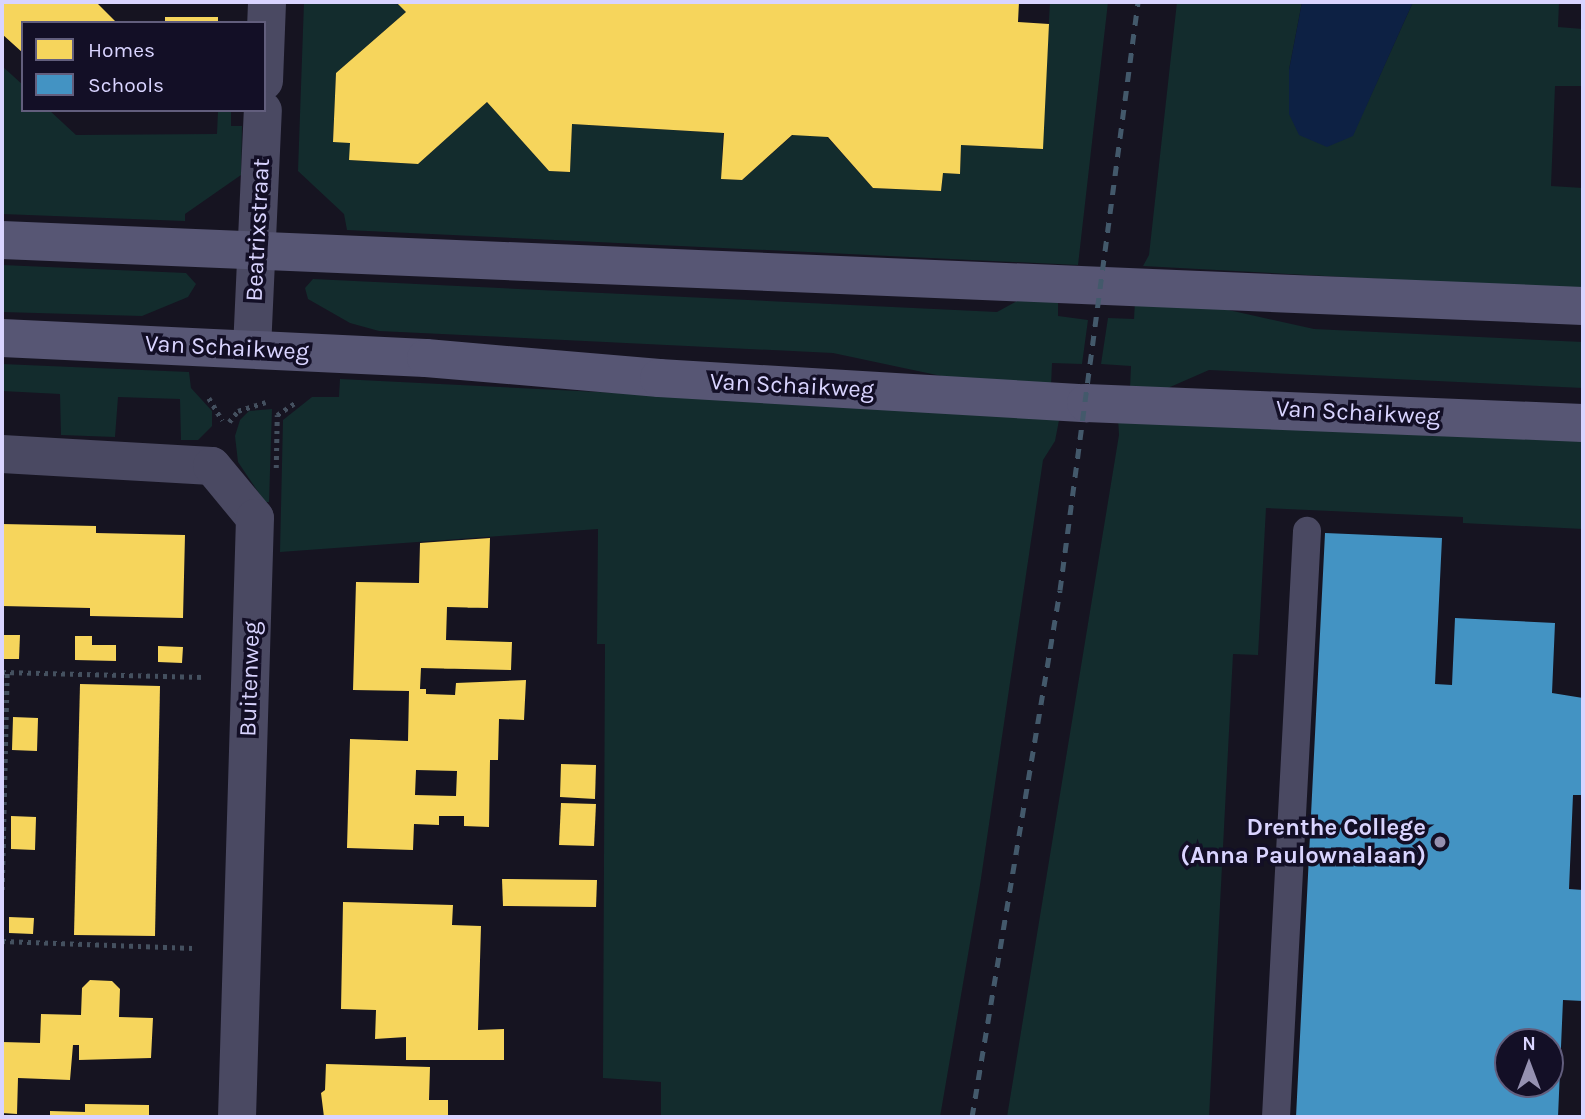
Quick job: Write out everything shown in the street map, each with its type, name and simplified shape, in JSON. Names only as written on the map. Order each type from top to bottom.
[{"type":"street","points":[[266,28],[267,2]]},
{"type":"street","name":"Beatrixstraat","points":[[252,349],[263,112]]},
{"type":"street","points":[[2,240],[1583,306]]},
{"type":"street","name":"Van Schaikweg","points":[[2,338],[252,349],[1073,402],[1583,423]]},
{"type":"street","name":"Buitenweg","points":[[2,454],[212,466],[254,518],[237,1117]]},
{"type":"lane","points":[[1276,1117],[1307,531]]},
{"type":"path","points":[[2,890],[5,672],[250,679]]},
{"type":"path","points":[[2,942],[242,950]]},
{"type":"green space","points":[[304,2],[396,2],[406,12],[336,73],[333,141],[350,143],[350,160],[418,164],[487,102],[549,171],[570,172],[572,124],[723,133],[721,179],[742,180],[811,119],[873,188],[941,191],[943,173],[960,174],[961,145],[1042,149],[1050,2],[1108,2],[1078,265],[347,230],[344,214],[298,171]]},
{"type":"green space","points":[[1177,2],[1302,2],[1289,70],[1366,106],[1413,2],[1559,2],[1558,27],[1583,29],[1583,86],[1555,86],[1551,186],[1583,188],[1583,290],[1143,266],[1149,255]]},
{"type":"green space","points":[[2,66],[21,83],[21,112],[51,112],[76,135],[217,134],[218,112],[231,112],[231,126],[242,126],[241,175],[185,214],[185,221],[2,214]]},
{"type":"green space","points":[[2,265],[186,273],[196,284],[188,297],[142,316],[2,312]]},
{"type":"green space","points":[[313,279],[997,312],[1026,296],[1058,298],[1058,316],[1088,320],[1082,364],[1052,363],[1051,386],[979,384],[833,353],[379,331],[350,323],[308,299],[305,288]]},
{"type":"green space","points":[[1135,301],[1206,305],[1314,329],[1583,342],[1583,388],[1209,370],[1161,391],[1130,389],[1131,366],[1101,364],[1108,318],[1134,319]]},
{"type":"green space","points":[[2,364],[189,372],[191,388],[212,411],[212,426],[198,440],[181,440],[180,399],[118,397],[115,437],[61,435],[60,394],[2,391]]},
{"type":"green space","points":[[340,379],[1060,415],[1055,441],[1043,460],[980,885],[940,1117],[661,1117],[661,1082],[603,1078],[605,644],[597,644],[598,529],[280,552],[283,420],[312,397],[339,397]]},
{"type":"green space","points":[[272,409],[269,502],[265,502],[238,462],[235,436],[240,420],[249,411]]},
{"type":"green space","points":[[1118,417],[1583,440],[1583,529],[1463,523],[1463,517],[1266,508],[1258,655],[1233,654],[1209,1117],[1007,1117],[1119,435]]},
{"type":"water","points":[[1302,2],[1413,2],[1353,136],[1327,147],[1299,135],[1289,114],[1289,70]]},
{"type":"building: Homes","points":[[2,2],[96,2],[115,21],[21,21],[21,51],[2,34]]},
{"type":"building: Homes","points":[[396,2],[1019,2],[1018,22],[1049,24],[1043,149],[961,145],[960,174],[943,173],[941,191],[873,188],[828,137],[792,135],[742,180],[721,179],[724,133],[572,124],[570,172],[549,171],[487,102],[418,164],[349,160],[350,143],[333,142],[336,73],[406,12]]},
{"type":"building: Homes","points":[[165,17],[218,17],[218,21],[165,21]]},
{"type":"building: Homes","points":[[2,524],[96,526],[96,533],[185,535],[183,618],[90,616],[90,608],[2,606]]},
{"type":"building: Homes","points":[[490,538],[488,608],[447,607],[446,640],[512,642],[511,670],[421,668],[420,689],[426,689],[426,694],[455,695],[456,683],[526,680],[524,720],[499,719],[498,760],[490,760],[489,827],[464,826],[464,816],[439,816],[439,825],[414,824],[413,850],[347,848],[350,739],[408,741],[409,691],[353,690],[356,582],[419,583],[420,543]],"holes":[[[416,770],[457,771],[456,796],[415,795]]]},
{"type":"building: Homes","points":[[2,635],[20,635],[19,659],[2,659]]},
{"type":"building: Homes","points":[[75,636],[92,636],[92,645],[116,645],[116,661],[75,660]]},
{"type":"building: Homes","points":[[158,646],[183,647],[182,663],[158,662]]},
{"type":"building: Homes","points":[[80,684],[160,686],[155,936],[74,935]]},
{"type":"building: Homes","points":[[13,717],[38,718],[37,751],[12,750]]},
{"type":"building: Homes","points":[[561,764],[596,765],[595,799],[560,797]]},
{"type":"building: Homes","points":[[561,803],[596,804],[594,846],[559,845]]},
{"type":"building: Homes","points":[[11,816],[36,817],[35,850],[11,849]]},
{"type":"building: Homes","points":[[502,879],[597,880],[596,907],[503,906]]},
{"type":"building: Homes","points":[[343,902],[453,905],[452,925],[481,926],[478,1030],[504,1029],[504,1060],[406,1060],[406,1037],[375,1039],[376,1010],[341,1009]]},
{"type":"building: Homes","points":[[9,917],[34,918],[33,934],[9,933]]},
{"type":"building: Homes","points":[[90,980],[112,981],[120,989],[119,1017],[153,1018],[151,1058],[79,1060],[79,1045],[73,1045],[70,1080],[18,1078],[17,1114],[2,1113],[2,1042],[40,1043],[41,1014],[81,1015],[82,988]]},
{"type":"building: Homes","points":[[326,1064],[430,1067],[429,1100],[448,1100],[448,1117],[324,1117],[321,1093],[325,1090]]},
{"type":"building: Homes","points":[[85,1104],[149,1105],[149,1117],[50,1117],[50,1111],[85,1112]]},
{"type":"building: Schools","name":"Drenthe College (Anna Paulownalaan)","points":[[1325,533],[1442,538],[1435,684],[1452,685],[1455,618],[1555,623],[1552,693],[1583,698],[1583,795],[1573,795],[1569,889],[1583,890],[1583,1001],[1563,1000],[1562,1028],[1494,1028],[1494,1098],[1559,1098],[1558,1117],[1296,1117]]},
{"type":"railway","points":[[972,1117],[1060,590],[1138,2]]},
{"type":"place","name":"Drenthe College (Anna Paulownalaan)","points":[[1440,842]]}]
